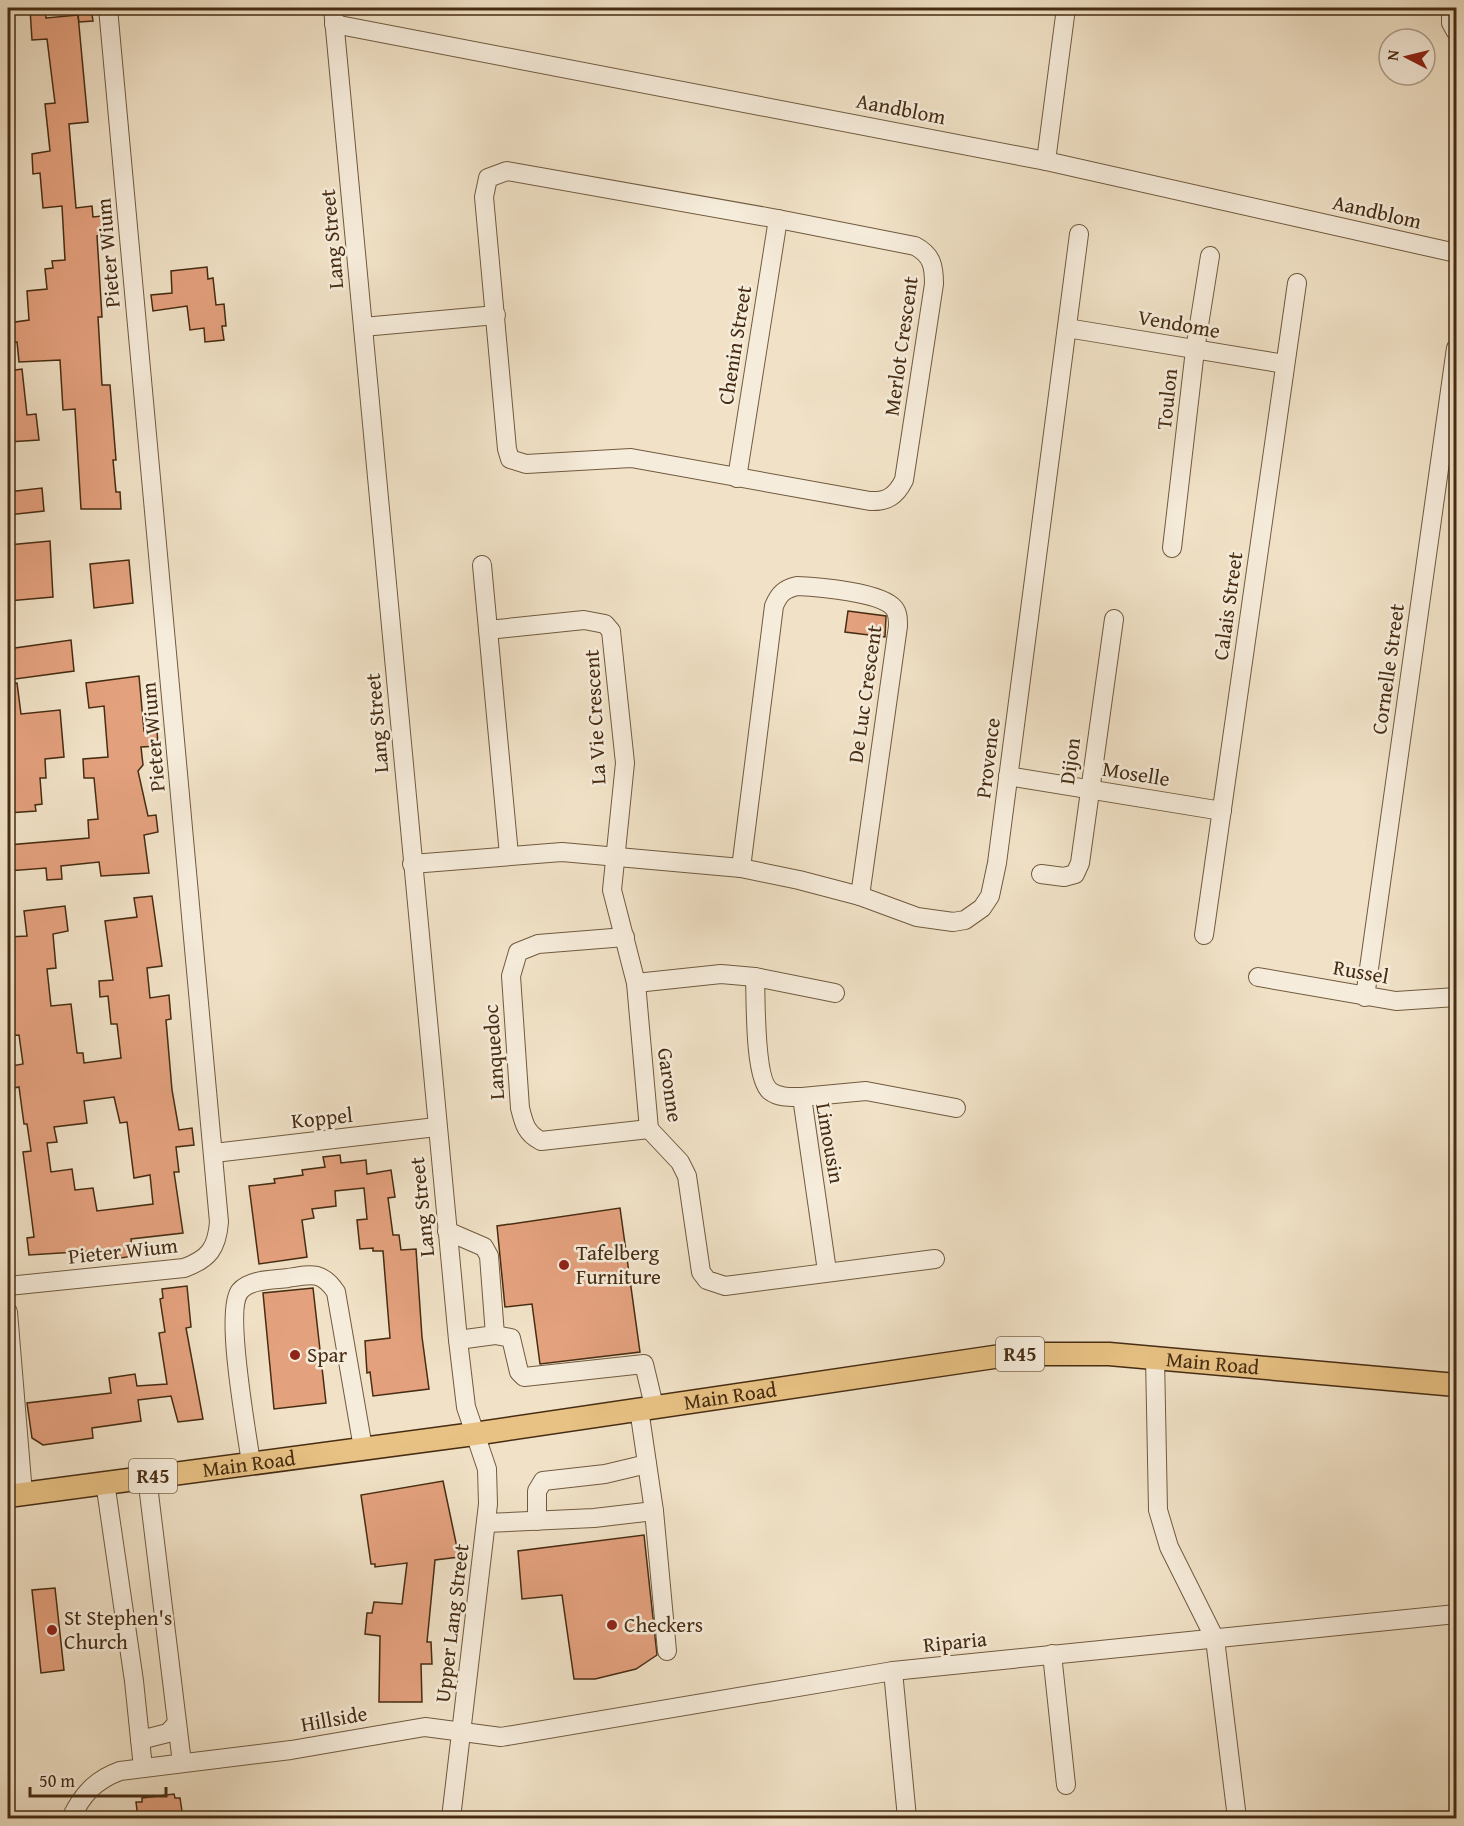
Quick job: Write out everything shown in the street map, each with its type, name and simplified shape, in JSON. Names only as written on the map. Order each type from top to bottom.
[{"type":"main road","name":"Main Road","points":[[16,1495],[474,1434],[1014,1354],[1109,1354],[1155,1357],[1456,1385]]},
{"type":"street","name":"Pieter Wium","points":[[8,1286],[184,1268],[200,1263],[210,1254],[218,1239],[214,1153],[108,8]]},
{"type":"street","points":[[1046,161],[1066,8]]},
{"type":"street","points":[[1451,8],[1451,23],[1456,32]]},
{"type":"street","name":"Aandblom","points":[[333,16],[1046,161],[1456,253]]},
{"type":"street","name":"Lang Street","points":[[333,16],[436,1127],[466,1407],[474,1434]]},
{"type":"street","name":"Merlot Crescent","points":[[515,171],[915,246],[925,251],[931,259],[934,284],[904,480],[898,491],[881,502],[631,458],[516,463],[510,459],[507,449],[496,315],[484,197],[488,178],[497,172],[515,171]]},
{"type":"street","name":"Chenin Street","points":[[737,478],[778,219]]},
{"type":"street","name":"Provence","points":[[614,856],[741,868],[860,896],[917,917],[939,922],[953,922],[974,914],[990,896],[1008,776],[1079,234]]},
{"type":"street","name":"Toulon","points":[[1173,548],[1195,350],[1210,256]]},
{"type":"street","name":"Calais Street","points":[[1203,935],[1297,283]]},
{"type":"street","points":[[363,327],[496,315]]},
{"type":"street","name":"Vendome","points":[[1067,328],[1285,364]]},
{"type":"street","name":"Cornelle Street","points":[[1365,997],[1456,348]]},
{"type":"street","points":[[482,565],[509,855]]},
{"type":"street","name":"De Luc Crescent","points":[[741,868],[774,606],[778,596],[786,588],[797,585],[874,597],[893,606],[898,614],[898,626],[860,896]]},
{"type":"street","name":"Dijon","points":[[1041,874],[1070,877],[1077,870],[1114,619]]},
{"type":"street","name":"La Vie Crescent","points":[[488,630],[584,620],[605,624],[611,631],[625,763],[614,856]]},
{"type":"street","name":"Moselle","points":[[1008,776],[1222,811]]},
{"type":"street","points":[[412,864],[562,852],[614,856]]},
{"type":"street","name":"Garonne","points":[[614,856],[612,890],[636,983],[649,1129],[680,1162],[687,1176],[698,1266],[707,1280],[725,1286],[827,1271],[935,1259]]},
{"type":"street","name":"Lanquedoc","points":[[625,937],[538,944],[518,952],[511,976],[520,1108],[524,1126],[530,1136],[541,1141],[649,1129]]},
{"type":"street","points":[[636,983],[702,975],[755,977],[836,993]]},
{"type":"street","name":"Limousin","points":[[755,977],[760,1066],[765,1086],[778,1095],[802,1097],[827,1271]]},
{"type":"street","name":"Russel","points":[[1258,977],[1396,1001],[1456,997]]},
{"type":"street","points":[[802,1097],[866,1091],[956,1108]]},
{"type":"street","name":"Koppel","points":[[214,1153],[436,1127]]},
{"type":"street","points":[[447,1231],[487,1250],[495,1335]]},
{"type":"street","points":[[251,1463],[234,1335],[236,1299],[241,1289],[255,1283],[301,1276],[314,1275],[327,1279],[336,1292],[363,1448]]},
{"type":"street","points":[[8,1312],[16,1495]]},
{"type":"street","points":[[458,1340],[495,1335],[511,1338],[519,1372],[524,1377],[644,1364],[647,1464],[654,1511],[667,1651]]},
{"type":"street","points":[[1155,1357],[1158,1510],[1162,1529],[1215,1639],[1237,1818]]},
{"type":"street","name":"Upper Lang Street","points":[[452,1818],[486,1523],[487,1469],[474,1434]]},
{"type":"street","points":[[537,1521],[537,1491],[543,1481],[605,1474],[647,1464]]},
{"type":"street","points":[[147,1477],[182,1763]]},
{"type":"street","points":[[105,1482],[143,1768]]},
{"type":"street","points":[[486,1523],[654,1511]]},
{"type":"street","name":"Riparia","points":[[462,1733],[501,1737],[893,1671],[1456,1614]]},
{"type":"street","points":[[1052,1654],[1066,1785]]},
{"type":"street","points":[[893,1671],[907,1818]]},
{"type":"street","points":[[140,1740],[168,1733],[177,1723]]},
{"type":"street","name":"Hillside","points":[[71,1818],[89,1789],[103,1777],[143,1768],[291,1750],[409,1729],[443,1728],[462,1733]]},
{"type":"building","points":[[45,8],[46,18],[78,15],[88,122],[69,124],[76,208],[92,206],[93,217],[111,215],[112,235],[97,236],[102,317],[98,317],[102,385],[110,385],[116,460],[113,460],[116,492],[120,492],[121,509],[81,509],[75,409],[63,410],[60,360],[19,362],[17,342],[8,343],[8,323],[29,320],[27,291],[47,289],[45,269],[53,268],[52,261],[65,260],[62,206],[43,208],[40,173],[33,174],[32,154],[50,151],[45,104],[55,103],[47,39],[32,40],[30,9]]},
{"type":"building","points":[[77,8],[91,8],[93,21],[79,22]]},
{"type":"building","points":[[207,267],[208,279],[213,278],[216,305],[224,304],[226,326],[222,326],[224,340],[205,342],[204,328],[190,330],[187,306],[153,311],[151,295],[172,293],[171,271]]},
{"type":"building","points":[[22,369],[27,415],[36,414],[39,440],[8,442],[8,371]]},
{"type":"building","points":[[42,488],[44,511],[8,515],[8,492]]},
{"type":"building","points":[[50,541],[53,597],[8,601],[8,545]]},
{"type":"building","points":[[129,560],[133,603],[94,608],[90,564]]},
{"type":"building","points":[[848,611],[886,616],[885,637],[845,632]]},
{"type":"building","points":[[71,640],[74,671],[8,680],[8,649]]},
{"type":"building","points":[[139,676],[144,731],[157,730],[158,746],[141,747],[143,765],[138,771],[148,816],[156,815],[158,832],[144,835],[149,873],[101,876],[99,862],[61,866],[62,879],[47,880],[46,868],[8,871],[8,845],[89,838],[88,820],[98,819],[94,778],[84,778],[83,759],[108,757],[104,706],[89,708],[86,683]]},
{"type":"building","points":[[17,683],[21,714],[60,710],[64,757],[45,759],[46,778],[40,778],[42,804],[35,805],[36,811],[8,813],[8,781],[12,781],[8,737],[8,684]]},
{"type":"building","points":[[152,896],[162,966],[147,968],[150,998],[169,995],[171,1019],[166,1020],[172,1090],[179,1130],[192,1128],[194,1145],[176,1147],[179,1172],[174,1172],[183,1233],[131,1239],[133,1256],[109,1260],[108,1250],[29,1255],[27,1238],[34,1237],[23,1152],[31,1151],[27,1124],[24,1124],[19,1087],[14,1088],[11,1066],[23,1064],[19,1035],[8,1036],[8,937],[27,936],[24,911],[65,906],[68,931],[53,934],[56,968],[47,969],[51,1006],[71,1004],[77,1053],[83,1053],[84,1063],[121,1058],[117,1024],[111,1024],[108,996],[100,997],[99,981],[113,980],[105,921],[137,917],[134,898]],"holes":[[[114,1097],[120,1123],[127,1122],[134,1178],[150,1175],[153,1204],[97,1211],[93,1188],[75,1190],[72,1169],[51,1172],[47,1143],[57,1142],[54,1127],[87,1123],[84,1101]]]},
{"type":"building","points":[[340,1155],[341,1163],[366,1160],[367,1174],[391,1170],[395,1197],[388,1198],[393,1235],[399,1235],[401,1250],[416,1249],[422,1337],[429,1389],[373,1396],[370,1372],[367,1373],[365,1341],[390,1338],[383,1251],[373,1251],[373,1248],[360,1249],[357,1220],[367,1219],[364,1188],[335,1191],[336,1206],[312,1209],[314,1218],[302,1220],[307,1257],[259,1264],[249,1186],[275,1183],[274,1179],[303,1175],[302,1170],[325,1167],[323,1157]]},
{"type":"building","name":"Tafelberg Furniture","points":[[620,1208],[640,1352],[540,1364],[532,1304],[505,1307],[497,1226]]},
{"type":"building","points":[[187,1286],[191,1327],[186,1328],[203,1419],[178,1422],[171,1396],[138,1400],[141,1421],[92,1428],[93,1438],[43,1445],[32,1438],[27,1403],[111,1393],[109,1378],[135,1374],[137,1386],[167,1384],[159,1333],[165,1332],[160,1299],[163,1298],[162,1289]]},
{"type":"building","name":"Spar","points":[[313,1288],[326,1403],[274,1409],[263,1293]]},
{"type":"building","points":[[443,1481],[459,1557],[435,1560],[427,1642],[431,1642],[432,1664],[421,1664],[422,1702],[379,1702],[380,1636],[365,1634],[367,1613],[372,1613],[374,1602],[402,1604],[407,1563],[375,1567],[375,1564],[371,1564],[361,1495]]},
{"type":"building","name":"Checkers","points":[[644,1535],[657,1655],[636,1669],[595,1679],[574,1679],[562,1595],[522,1599],[518,1551]]},
{"type":"building","name":"St Stephen's Church","points":[[55,1588],[64,1670],[41,1673],[32,1590]]},
{"type":"building","points":[[174,1794],[175,1798],[180,1798],[183,1818],[138,1818],[136,1802],[142,1802],[142,1798]]},
{"type":"place","name":"Tafelberg Furniture","points":[[564,1265]]},
{"type":"place","name":"Spar","points":[[295,1355]]},
{"type":"place","name":"Checkers","points":[[612,1625]]},
{"type":"place","name":"St Stephen's Church","points":[[52,1630]]}]
